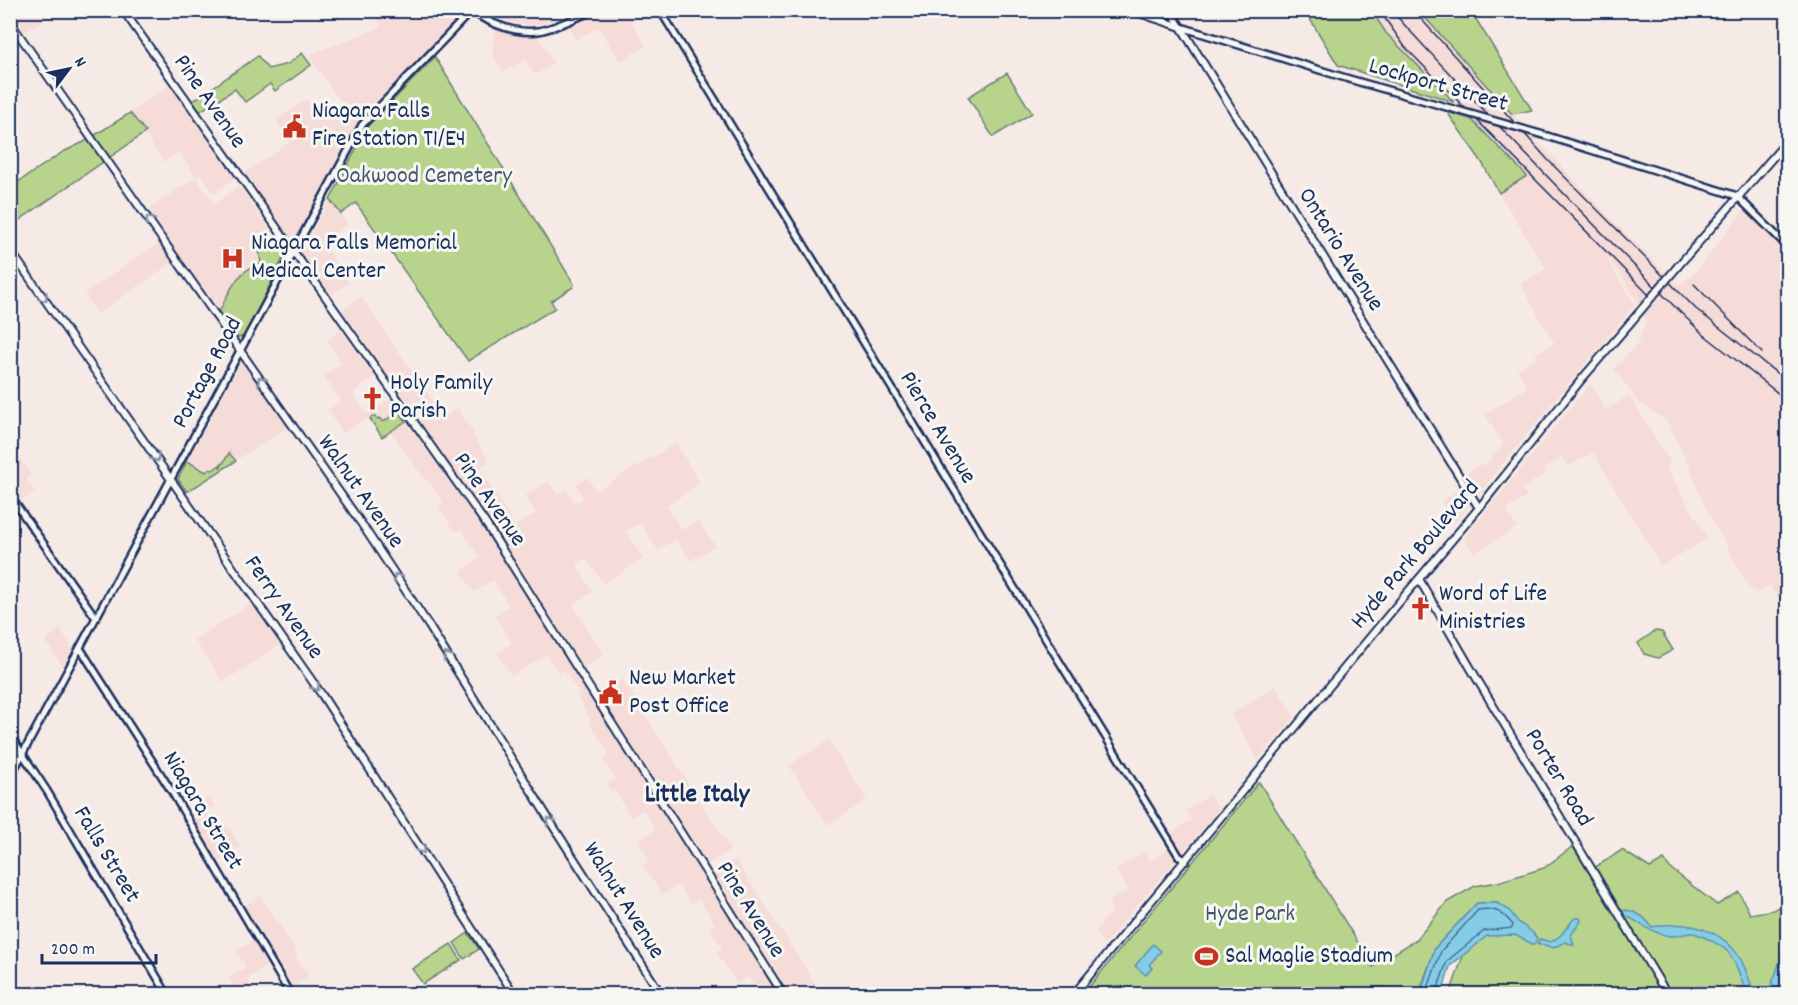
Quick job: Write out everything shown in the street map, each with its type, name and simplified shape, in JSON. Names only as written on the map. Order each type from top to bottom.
[{"type":"main road","name":"Pine Avenue","points":[[123,10],[486,524],[783,994]]},
{"type":"main road","name":"Lockport Street","points":[[1130,10],[1180,27]]},
{"type":"main road","name":"Walnut Avenue","points":[[10,22],[363,526],[424,618],[661,994]]},
{"type":"main road","name":"Ontario Avenue","points":[[1180,27],[1479,508]]},
{"type":"main road","name":"Hyde Park Boulevard","points":[[1074,994],[1479,508],[1581,380],[1737,196],[1788,140]]},
{"type":"main road","name":"Ferry Avenue","points":[[10,250],[347,733],[514,994]]},
{"type":"main road","name":"Porter Road","points":[[1419,579],[1667,994]]},
{"type":"street","points":[[472,11],[499,27],[528,32],[540,31],[596,10]]},
{"type":"street","name":"Pierce Avenue","points":[[660,10],[1179,856],[1186,861]]},
{"type":"street","name":"Ontario Avenue","points":[[1170,10],[1180,27]]},
{"type":"street","name":"Portage Road","points":[[10,777],[362,125],[472,11]]},
{"type":"street","name":"Lockport Street","points":[[1180,27],[1547,136],[1737,196]]},
{"type":"street","points":[[1737,196],[1788,247]]},
{"type":"street","points":[[10,496],[96,618]]},
{"type":"street","name":"Niagara Street","points":[[80,648],[172,792],[290,994]]},
{"type":"street","name":"Falls Street","points":[[10,735],[167,994]]},
{"type":"shaded area","points":[[10,11],[58,11],[22,34],[11,17]]},
{"type":"shaded area","points":[[371,11],[465,11],[360,122],[293,244],[243,174],[290,142],[276,120],[307,99],[322,120],[343,105],[308,55],[381,27]]},
{"type":"shaded area","points":[[484,11],[579,11],[545,23],[530,25],[507,22]]},
{"type":"shaded area","points":[[607,11],[648,11],[631,21],[646,46],[620,62],[599,27],[576,40],[568,26]]},
{"type":"shaded area","points":[[1372,11],[1419,11],[1512,114],[1622,230],[1678,285],[1691,277],[1744,210],[1787,254],[1787,597],[1777,597],[1770,586],[1756,593],[1749,587],[1701,499],[1689,465],[1667,421],[1639,403],[1614,369],[1638,343],[1646,321],[1616,268],[1604,255],[1635,305],[1478,495],[1464,474],[1482,464],[1484,466],[1503,444],[1485,414],[1528,387],[1517,370],[1537,358],[1535,354],[1554,343],[1520,284],[1546,269],[1499,193],[1527,176],[1386,33]]},
{"type":"shaded area","points":[[495,30],[537,35],[554,63],[535,75],[525,59],[503,73],[492,50]]},
{"type":"shaded area","points":[[170,85],[235,178],[214,193],[201,175],[196,177],[179,152],[164,162],[130,113]]},
{"type":"shaded area","name":"Niagara Falls Memorial Medical Center","points":[[196,177],[214,204],[239,186],[285,251],[244,337],[239,338],[181,257],[97,314],[84,294],[167,237],[149,209]]},
{"type":"shaded area","points":[[330,200],[348,224],[322,242],[349,282],[331,295],[301,252]]},
{"type":"shaded area","points":[[361,297],[444,417],[458,408],[474,433],[472,435],[490,461],[480,468],[515,526],[536,513],[525,496],[548,481],[557,495],[566,490],[575,503],[583,498],[576,485],[587,477],[596,491],[676,443],[700,483],[666,506],[682,530],[698,520],[715,546],[690,561],[676,539],[658,550],[640,523],[626,531],[643,559],[604,584],[586,558],[576,564],[593,592],[573,605],[604,655],[584,668],[483,511],[342,310]]},
{"type":"shaded area","points":[[341,330],[375,377],[353,393],[367,414],[390,399],[399,411],[382,422],[374,417],[370,419],[368,417],[343,433],[328,410],[341,401],[324,376],[342,363],[327,340]]},
{"type":"shaded area","points":[[242,360],[288,427],[187,492],[178,479]]},
{"type":"shaded area","points":[[1590,384],[1606,410],[1629,395],[1671,463],[1666,467],[1708,538],[1661,566],[1593,452],[1568,467],[1562,457],[1544,469],[1546,473],[1522,489],[1527,497],[1506,510],[1517,527],[1474,554],[1464,538]]},
{"type":"shaded area","points":[[406,421],[482,527],[778,994],[759,994],[748,977],[737,984],[716,952],[722,948],[710,928],[715,924],[699,899],[691,904],[678,885],[662,895],[643,866],[650,861],[638,841],[655,829],[643,810],[631,817],[614,790],[611,792],[606,784],[615,779],[603,760],[610,755],[588,721],[590,719],[577,697],[580,695],[564,670],[558,673],[546,655],[512,676],[497,653],[512,643],[494,616],[509,606],[493,580],[474,592],[460,572],[480,558],[461,529],[455,532],[438,506],[443,503],[432,485],[425,480],[391,432]]},
{"type":"shaded area","points":[[20,459],[31,475],[26,479],[35,492],[20,502],[10,487],[11,465]]},
{"type":"shaded area","points":[[1463,487],[1473,502],[1455,523],[1441,501]]},
{"type":"shaded area","points":[[252,603],[281,644],[223,682],[194,640]]},
{"type":"shaded area","points":[[59,628],[73,648],[63,667],[45,641]]},
{"type":"shaded area","points":[[623,680],[731,850],[708,864],[600,695]]},
{"type":"shaded area","points":[[1275,686],[1295,717],[1258,760],[1231,714]]},
{"type":"shaded area","points":[[829,740],[867,800],[827,825],[789,765]]},
{"type":"shaded area","points":[[1210,795],[1219,810],[1182,853],[1170,833],[1191,820],[1186,810]]},
{"type":"shaded area","points":[[209,797],[215,807],[207,812],[217,829],[226,824],[241,847],[219,861],[188,811]]},
{"type":"shaded area","points":[[1172,847],[1178,857],[1104,945],[1095,930],[1113,911],[1108,902],[1128,890],[1116,870],[1144,852],[1150,861]]},
{"type":"shaded area","points":[[736,859],[822,994],[790,994],[714,874]]},
{"type":"shaded area","points":[[261,895],[309,976],[292,987],[245,905]]},
{"type":"shaded area","points":[[254,941],[267,966],[247,979],[256,994],[239,994],[229,977],[246,967],[236,951]]},
{"type":"green space","points":[[1305,11],[1372,11],[1386,33],[1454,102],[1338,65]]},
{"type":"green space","points":[[1419,11],[1471,11],[1532,110],[1512,114]]},
{"type":"green space","points":[[302,53],[311,65],[275,91],[270,84],[245,102],[235,89],[199,112],[193,101],[258,56],[268,69],[288,64]]},
{"type":"green space","name":"Oakwood Cemetery","points":[[435,57],[574,284],[573,287],[551,301],[555,308],[468,361],[356,203],[341,214],[330,200],[368,126]]},
{"type":"green space","points":[[1007,73],[1032,113],[993,137],[968,97]]},
{"type":"green space","points":[[1447,112],[1471,119],[1527,176],[1499,193],[1481,161]]},
{"type":"green space","points":[[130,113],[146,132],[11,226],[11,187],[63,152],[84,142]]},
{"type":"green space","points":[[276,237],[286,252],[245,336],[238,338],[219,312],[240,276],[261,264],[259,249]]},
{"type":"green space","points":[[399,411],[406,421],[382,437],[370,419],[374,416],[383,422]]},
{"type":"green space","points":[[229,453],[236,461],[187,492],[178,479],[187,461],[206,472],[221,464],[220,468]]},
{"type":"green space","points":[[1655,631],[1662,632],[1673,650],[1658,658],[1644,654],[1638,643]]},
{"type":"green space","name":"Hyde Park","points":[[1259,782],[1373,967],[1417,939],[1447,902],[1475,886],[1498,882],[1544,868],[1573,846],[1588,872],[1622,850],[1650,868],[1664,860],[1670,868],[1717,905],[1739,892],[1750,914],[1774,910],[1787,902],[1787,994],[1450,994],[1468,941],[1497,903],[1477,903],[1435,948],[1419,994],[1398,994],[1388,988],[1377,987],[1354,994],[1083,994]]},
{"type":"green space","points":[[468,933],[479,949],[464,959],[454,943]]},
{"type":"green space","points":[[451,944],[461,960],[423,984],[412,969]]},
{"type":"water","points":[[1477,903],[1497,903],[1509,910],[1518,922],[1537,938],[1534,945],[1515,935],[1487,936],[1450,966],[1442,994],[1420,994],[1435,948]]},
{"type":"water","points":[[1626,910],[1641,916],[1652,927],[1690,926],[1724,940],[1741,960],[1755,994],[1747,994],[1734,962],[1722,947],[1695,934],[1669,936],[1658,933],[1625,916],[1622,911]]},
{"type":"water","points":[[1575,918],[1580,918],[1581,921],[1571,935],[1574,945],[1565,942],[1553,948],[1537,944],[1540,939],[1550,942],[1554,940]]},
{"type":"water","points":[[1787,942],[1785,976],[1776,994],[1766,994],[1773,982]]},
{"type":"water","points":[[1153,944],[1161,951],[1149,965],[1152,968],[1146,975],[1135,966]]},
{"type":"railway","points":[[1379,10],[1405,47],[1650,296]]},
{"type":"railway","points":[[1391,10],[1534,163],[1680,312],[1703,334],[1788,401]]},
{"type":"railway","points":[[1413,10],[1549,161],[1696,309],[1788,382]]},
{"type":"railway","points":[[1694,284],[1762,353]]},
{"type":"place","name":"Niagara Falls Fire Station T1/E4","points":[[294,126]]},
{"type":"place","name":"Niagara Falls Memorial Medical Center","points":[[233,258]]},
{"type":"place","name":"Holy Family Parish","points":[[372,398]]},
{"type":"place","name":"Word of Life Ministries","points":[[1421,609]]},
{"type":"place","name":"New Market Post Office","points":[[611,693]]},
{"type":"place","name":"Sal Maglie Stadium","points":[[1207,957]]},
{"type":"district","name":"Little Italy","points":[[697,795]]}]
